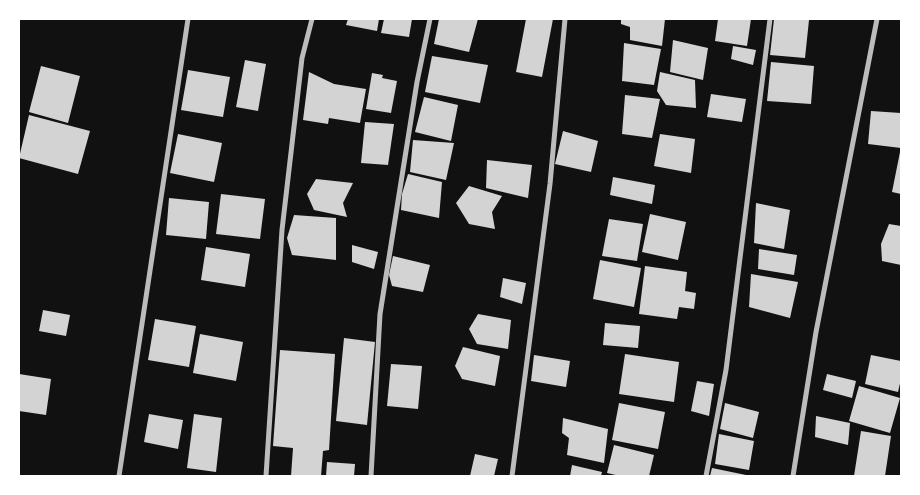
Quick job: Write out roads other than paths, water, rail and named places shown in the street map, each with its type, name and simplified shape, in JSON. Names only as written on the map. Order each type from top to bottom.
[{"type":"street","points":[[119,476],[188,19]]},
{"type":"street","points":[[266,476],[282,230],[302,58],[312,19]]},
{"type":"street","points":[[371,476],[380,314],[417,82],[430,19]]},
{"type":"street","points":[[512,476],[550,184],[565,19]]},
{"type":"street","points":[[706,476],[726,370],[770,19]]},
{"type":"street","points":[[793,476],[810,368],[877,19]]}]
